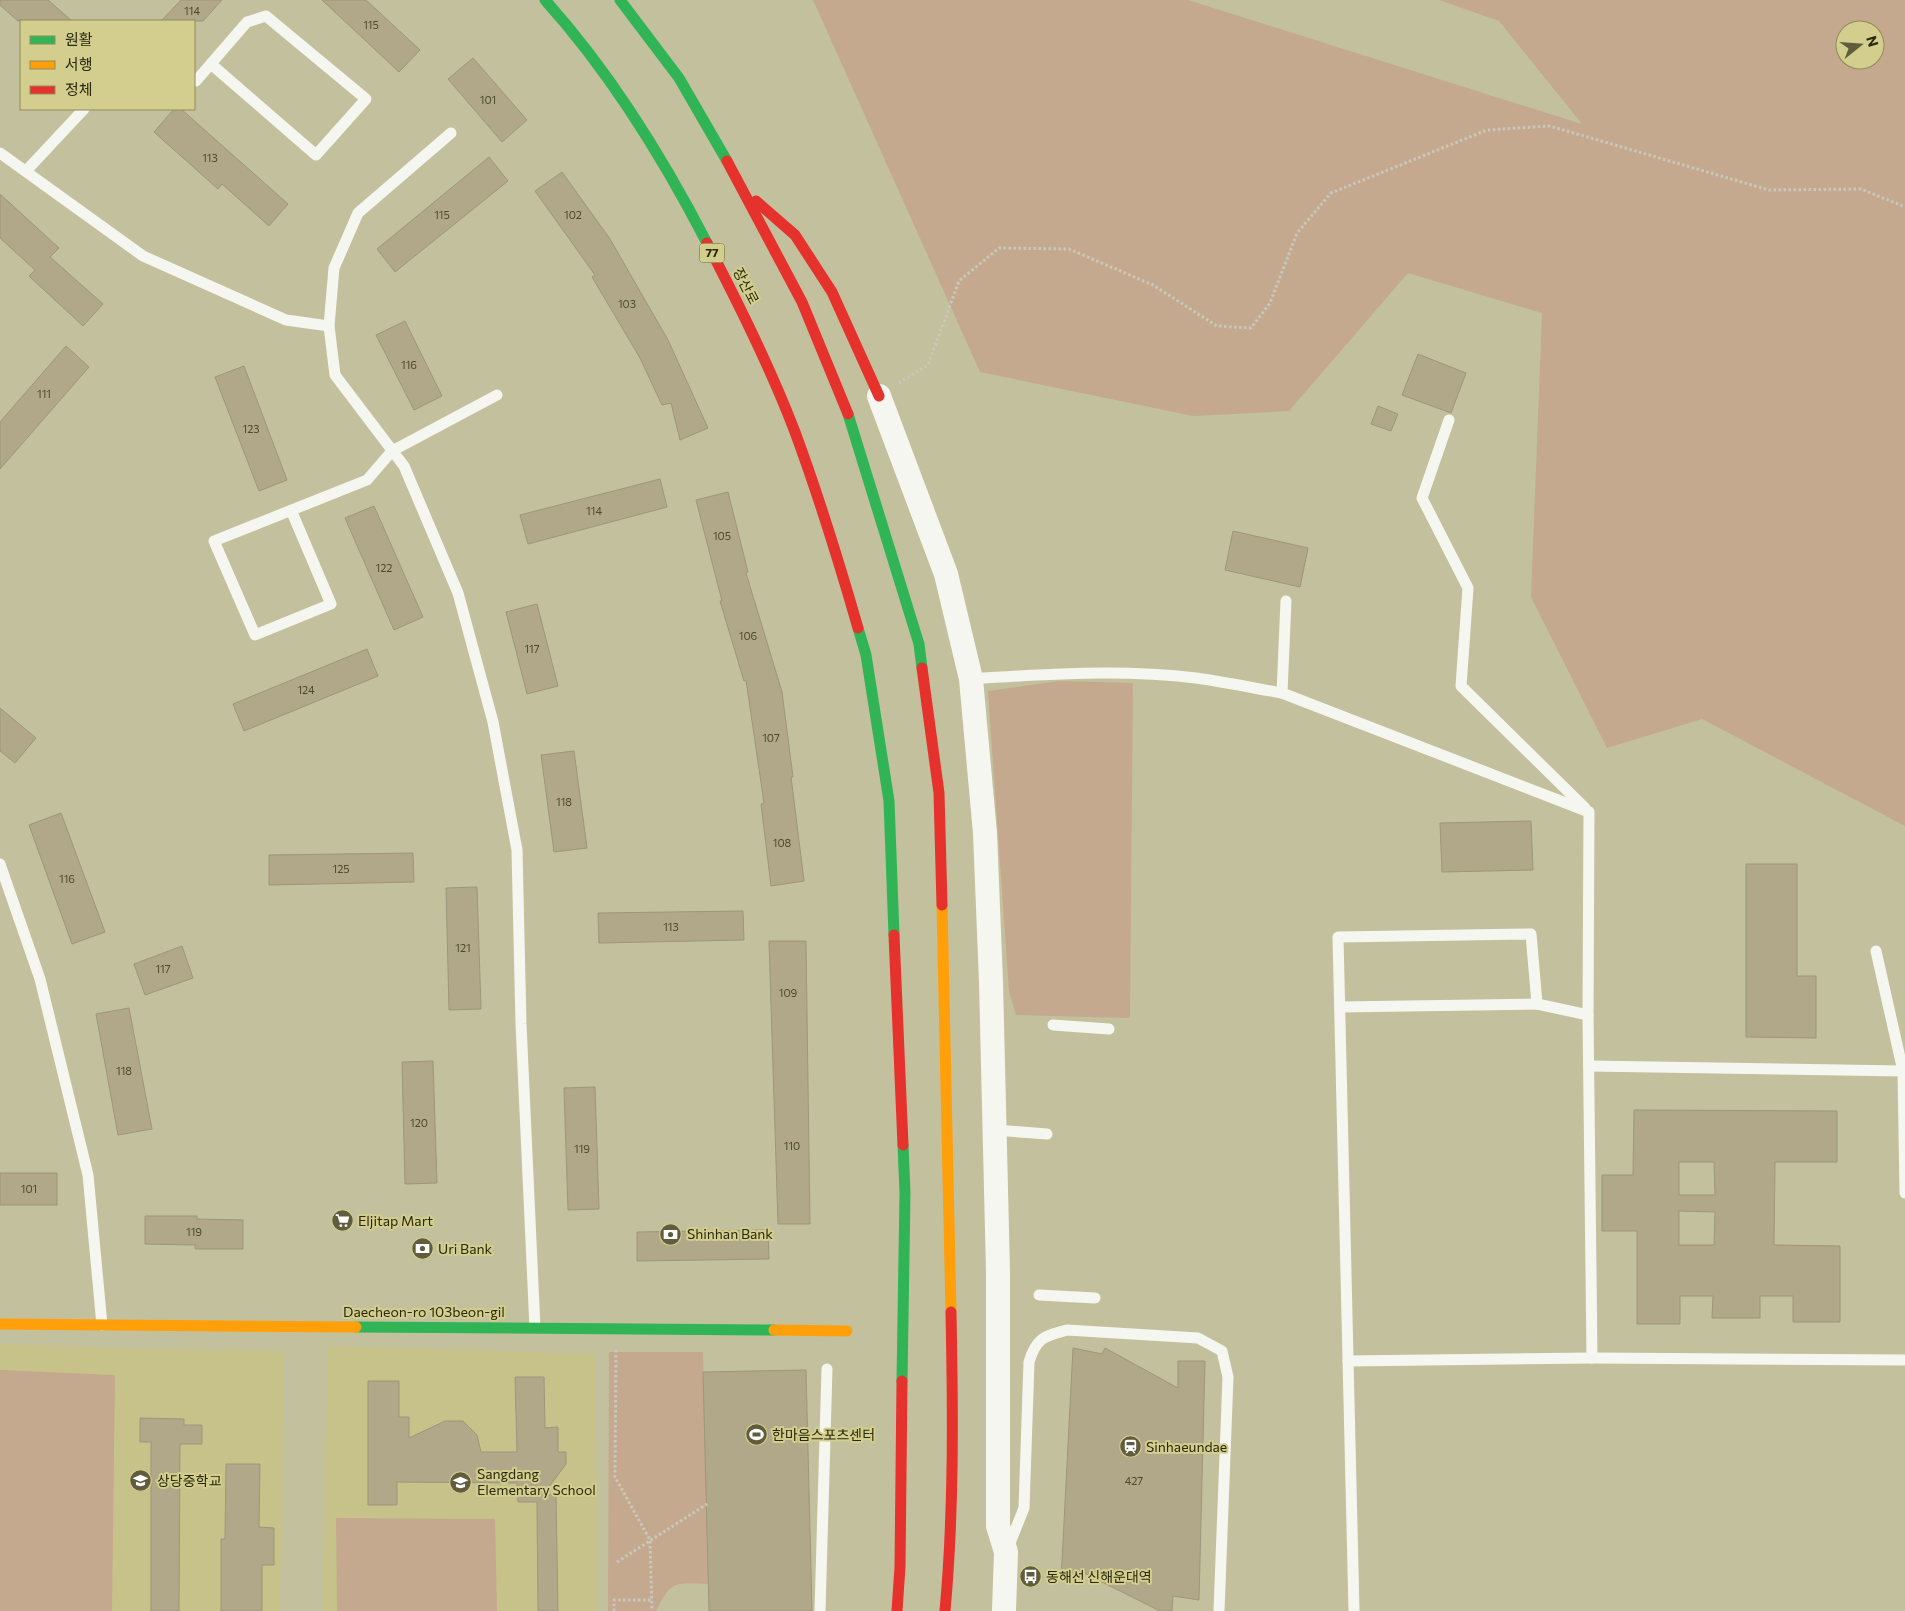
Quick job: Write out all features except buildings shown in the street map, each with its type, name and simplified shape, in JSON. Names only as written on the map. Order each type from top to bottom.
[{"type":"main road","name":"장산로","points":[[545,0],[563,20],[631,110],[693,216],[750,326],[794,431],[830,533],[866,655],[889,801],[905,1193],[900,1567],[897,1611]]},
{"type":"main road","points":[[620,0],[679,78],[744,189],[802,302],[844,401],[882,518],[919,644],[939,793],[944,955],[952,1376],[950,1565],[945,1611]]},
{"type":"main road","points":[[744,189],[795,235],[832,292],[879,396]]},
{"type":"main road","name":"Daecheon-ro 103beon-gil","points":[[0,1324],[847,1331]]},
{"type":"street","points":[[879,396],[946,574],[972,679],[985,834],[996,1130],[998,1526],[1006,1552],[1004,1611]]},
{"type":"lane","points":[[195,81],[246,22],[266,16],[366,99],[316,154],[211,64]]},
{"type":"lane","points":[[26,172],[83,110]]},
{"type":"lane","points":[[451,133],[358,213],[334,268],[329,326],[334,375],[404,466],[458,593],[493,722],[517,850],[521,1024],[535,1328]]},
{"type":"lane","points":[[0,153],[143,256],[286,320],[329,326]]},
{"type":"lane","points":[[291,510],[331,604],[254,635],[214,541],[291,510],[367,480],[392,451],[497,395]]},
{"type":"lane","points":[[1449,420],[1422,498],[1468,588],[1461,686],[1590,812],[1588,1015],[1592,1358]]},
{"type":"lane","points":[[1282,693],[1286,601]]},
{"type":"lane","points":[[972,679],[1053,673],[1123,674],[1196,678],[1282,693],[1590,812]]},
{"type":"lane","points":[[0,864],[40,979],[88,1175],[102,1325]]},
{"type":"lane","points":[[1354,1611],[1338,937],[1531,934],[1537,1004]]},
{"type":"lane","points":[[1876,951],[1903,1071],[1905,1193]]},
{"type":"lane","points":[[1340,1007],[1537,1004],[1588,1015]]},
{"type":"lane","points":[[1053,1026],[1109,1029]]},
{"type":"lane","points":[[1589,1066],[1903,1071]]},
{"type":"lane","points":[[996,1130],[1047,1134]]},
{"type":"lane","points":[[1039,1295],[1095,1298]]},
{"type":"lane","points":[[1006,1552],[1024,1508],[1029,1362],[1034,1347],[1047,1335],[1067,1330],[1198,1338],[1222,1350],[1228,1376],[1219,1611]]},
{"type":"lane","points":[[1348,1361],[1592,1358],[1905,1360]]},
{"type":"lane","points":[[820,1611],[827,1370]]},
{"type":"path","points":[[879,396],[928,366],[959,281],[999,248],[1069,249],[1153,284],[1217,326],[1251,328],[1270,303],[1297,233],[1331,193],[1487,130],[1550,126],[1770,190],[1861,189],[1905,207]]},
{"type":"path","points":[[616,1329],[615,1477],[650,1540],[652,1611]]},
{"type":"path","points":[[617,1562],[707,1504]]},
{"type":"path","points":[[614,1611],[614,1600],[652,1600]]},
{"type":"shaded area","points":[[813,0],[1188,0],[1582,124],[1499,21],[1439,0],[1905,0],[1905,826],[1702,719],[1607,748],[1531,597],[1542,313],[1408,273],[1289,411],[1193,416],[980,372]]},
{"type":"shaded area","points":[[1059,681],[1133,683],[1130,1018],[1016,1015],[1009,992],[988,691]]},
{"type":"shaded area","name":"상당중학교","points":[[0,1344],[284,1351],[280,1611],[0,1611]]},
{"type":"shaded area","name":"Sangdang Elementary School","points":[[328,1346],[595,1354],[598,1611],[323,1611]]},
{"type":"shaded area","points":[[609,1352],[703,1352],[709,1584],[676,1585],[667,1593],[656,1611],[608,1611]]},
{"type":"shaded area","points":[[0,1370],[115,1375],[112,1611],[0,1611]]},
{"type":"shaded area","points":[[336,1518],[495,1519],[497,1611],[337,1611]]},
{"type":"traffic: fast","points":[[545,0],[591,56],[634,116],[672,178],[707,243]]},
{"type":"traffic: fast","points":[[620,0],[679,78],[727,161]]},
{"type":"traffic: fast","points":[[848,414],[919,644],[922,668]]},
{"type":"traffic: fast","points":[[858,628],[866,655],[889,801],[894,935]]},
{"type":"traffic: fast","points":[[902,1381],[905,1193],[903,1145]]},
{"type":"traffic: fast","points":[[356,1327],[774,1330]]},
{"type":"traffic: slow","points":[[942,905],[951,1312]]},
{"type":"traffic: slow","points":[[0,1324],[356,1327]]},
{"type":"traffic: slow","points":[[774,1330],[847,1331]]},
{"type":"traffic: jam","points":[[727,161],[802,302],[848,414]]},
{"type":"traffic: jam","points":[[756,201],[795,235],[832,292],[879,396]]},
{"type":"traffic: jam","points":[[707,243],[754,336],[795,432],[858,628]]},
{"type":"traffic: jam","points":[[922,668],[939,793],[942,905]]},
{"type":"traffic: jam","points":[[894,935],[903,1145]]},
{"type":"traffic: jam","points":[[945,1611],[951,1499],[951,1312]]},
{"type":"traffic: jam","points":[[897,1611],[900,1567],[902,1381]]},
{"type":"place","name":"Eljitap Mart","points":[[342,1221]]},
{"type":"place","name":"Shinhan Bank","points":[[671,1234]]},
{"type":"place","name":"Uri Bank","points":[[422,1249]]},
{"type":"place","name":"한마음스포츠센터","points":[[756,1435]]},
{"type":"place","name":"Sinhaeundae","points":[[1130,1447]]},
{"type":"place","name":"상당중학교","points":[[141,1481]]},
{"type":"place","name":"Sangdang Elementary School","points":[[461,1482]]},
{"type":"place","name":"동해선 신해운대역","points":[[1030,1577]]}]
